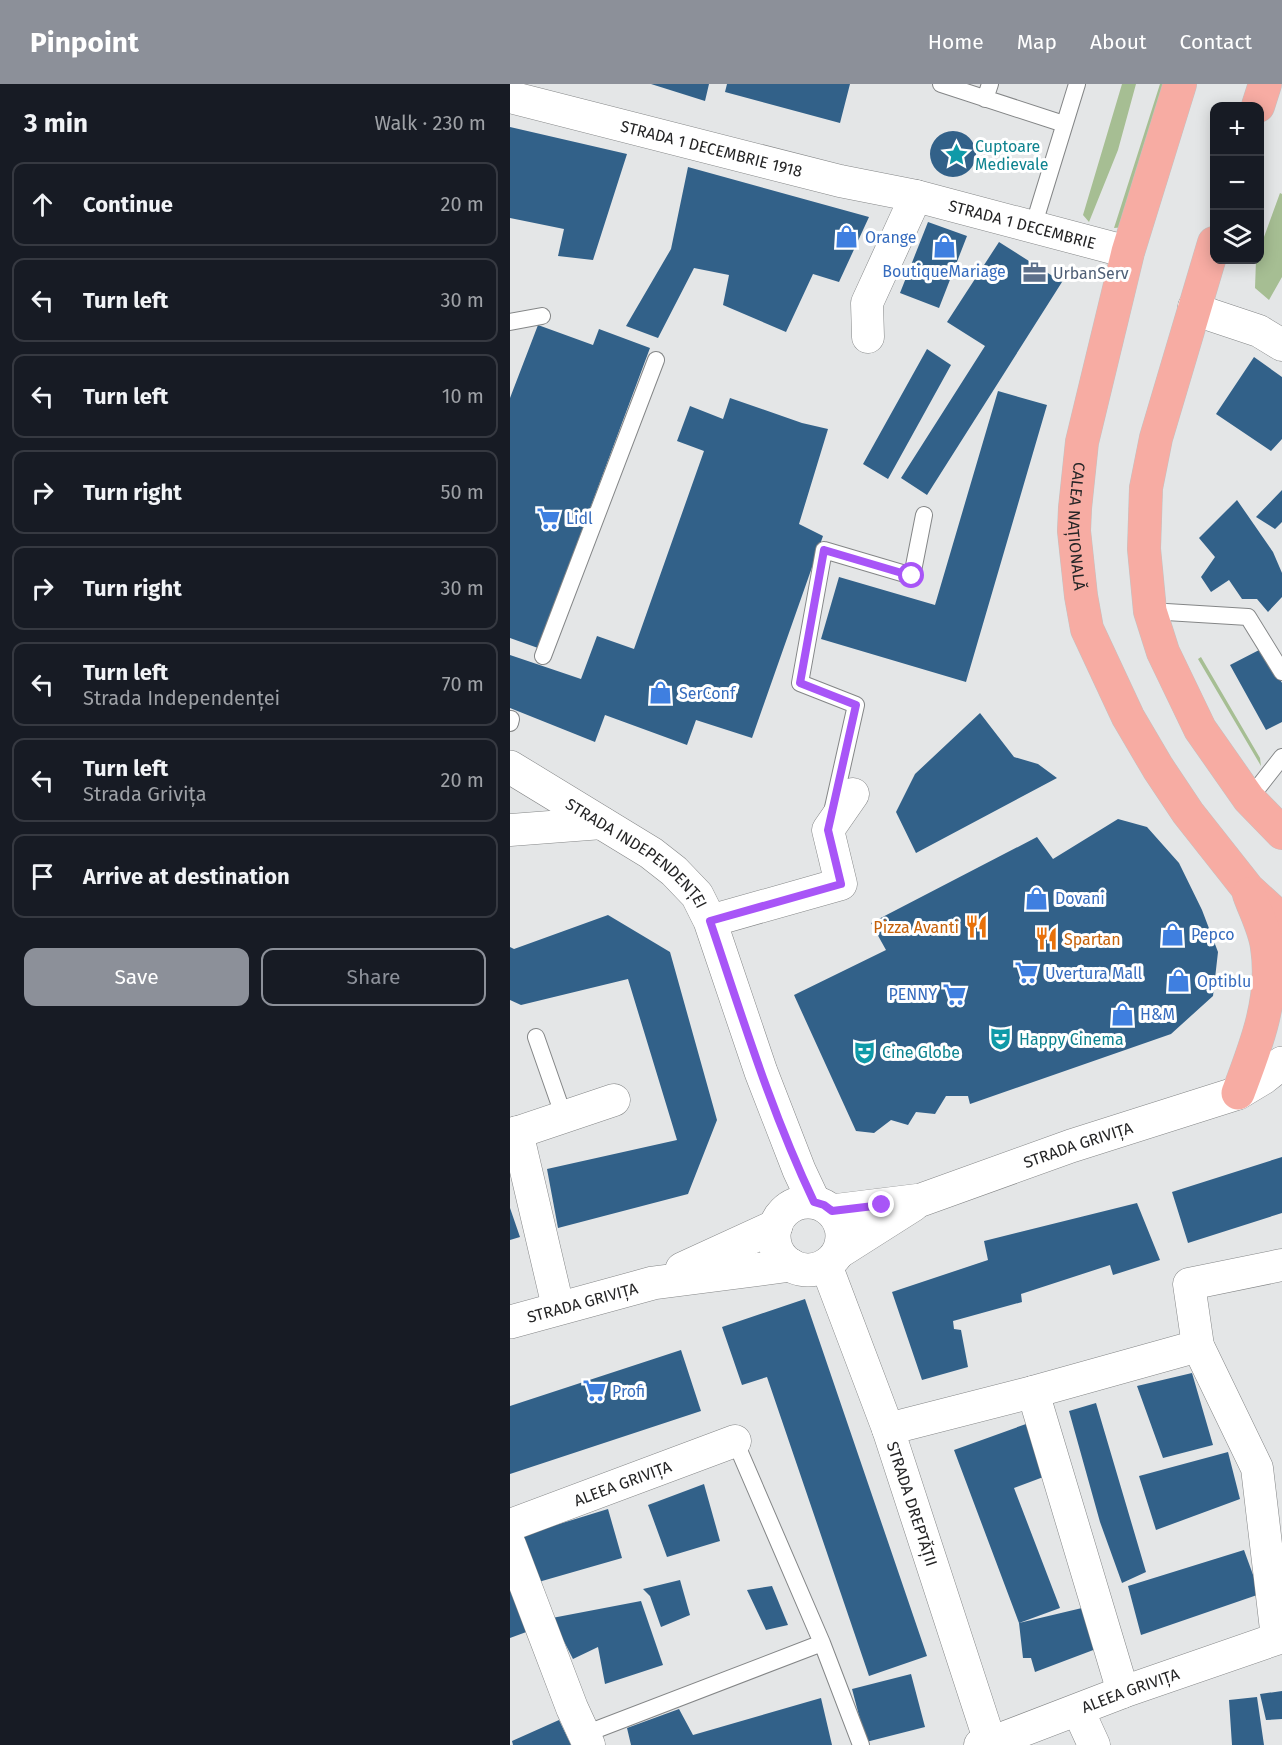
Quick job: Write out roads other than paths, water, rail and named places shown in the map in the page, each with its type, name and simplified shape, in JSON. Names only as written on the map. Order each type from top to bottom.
[{"type":"main road","name":"CALEA NAȚIONALĂ","points":[[1180,84],[1128,252],[1082,442],[1074,531],[1083,607],[1087,628],[1123,707],[1158,768],[1188,813],[1248,889],[1282,920]]},
{"type":"main road","points":[[1259,102],[1265,84]]},
{"type":"main road","points":[[1210,258],[1156,438],[1146,488],[1144,549],[1150,610],[1163,652],[1200,729],[1249,799],[1282,833]]},
{"type":"main road","name":"STRADA INDEPENDENȚEI","points":[[510,767],[651,853],[674,870],[697,895],[710,921],[761,1072],[799,1170],[802,1213]]},
{"type":"main road","points":[[1238,1093],[1265,1012],[1270,978],[1267,945],[1248,889]]},
{"type":"main road","name":"STRADA GRIVIȚA","points":[[832,1258],[921,1200],[1071,1146],[1238,1093],[1282,1063]]},
{"type":"main road","name":"STRADA GRIVIȚA","points":[[1238,1093],[1282,1095]]},
{"type":"main road","name":"STRADA GRIVIȚA","points":[[653,1283],[802,1213],[921,1200]]},
{"type":"main road","points":[[802,1213],[839,1220],[842,1242],[832,1258],[814,1269],[802,1269],[791,1265],[782,1257],[774,1237],[802,1213]]},
{"type":"main road","name":"STRADA GRIVIȚA","points":[[510,1322],[558,1307],[653,1283],[791,1265]]},
{"type":"street","name":"STRADA 1 DECEMBRIE 1918","points":[[510,97],[840,181],[916,196]]},
{"type":"street","name":"STRADA 1 DECEMBRIE","points":[[916,196],[1128,252]]},
{"type":"street","points":[[868,337],[867,303],[916,196]]},
{"type":"street","points":[[1194,307],[1258,331],[1282,345]]},
{"type":"street","points":[[710,921],[841,884],[828,830],[853,794]]},
{"type":"street","points":[[510,830],[602,823]]},
{"type":"street","points":[[558,1307],[514,1133],[614,1100]]},
{"type":"street","name":"STRADA DREPTĂȚII","points":[[832,1258],[987,1744]]},
{"type":"street","points":[[1280,1637],[1257,1468],[1198,1346],[1189,1284],[1282,1265]]},
{"type":"street","points":[[888,1429],[1198,1346]]},
{"type":"street","points":[[1033,1392],[1124,1692]]},
{"type":"street","name":"ALEEA GRIVIȚA","points":[[510,1526],[735,1441]]},
{"type":"street","points":[[510,1545],[572,1708],[587,1739]]},
{"type":"street","name":"ALEEA GRIVIȚA","points":[[987,1744],[1124,1692],[1280,1637]]},
{"type":"street","points":[[1078,1710],[1094,1745]]},
{"type":"lane","points":[[940,84],[987,91],[1064,124]]},
{"type":"lane","points":[[1033,227],[1077,84]]},
{"type":"lane","points":[[510,322],[542,316]]},
{"type":"lane","points":[[543,656],[656,360]]},
{"type":"lane","points":[[828,830],[856,705],[800,683],[824,550],[912,576],[924,515]]},
{"type":"lane","points":[[1150,610],[1248,617],[1282,672]]},
{"type":"lane","points":[[1249,799],[1282,757]]},
{"type":"lane","points":[[536,1037],[564,1117]]},
{"type":"lane","points":[[735,1441],[822,1643],[861,1745]]},
{"type":"lane","points":[[587,1739],[822,1643]]},
{"type":"place","name":"Cuptoare Medievale","points":[[957,155]]},
{"type":"place","name":"Orange","points":[[847,237]]},
{"type":"place","name":"BoutiqueMariage","points":[[944,246]]},
{"type":"place","name":"UrbanServ","points":[[1035,273]]},
{"type":"place","name":"Lidl","points":[[548,518]]},
{"type":"place","name":"SerConf","points":[[661,693]]},
{"type":"place","name":"Dovani","points":[[1037,898]]},
{"type":"place","name":"Pizza Avanti","points":[[977,927]]},
{"type":"place","name":"Pepco","points":[[1173,934]]},
{"type":"place","name":"Spartan","points":[[1046,939]]},
{"type":"place","name":"Uvertura Mall","points":[[1027,973]]},
{"type":"place","name":"Optiblu","points":[[1179,981]]},
{"type":"place","name":"PENNY","points":[[955,994]]},
{"type":"place","name":"H&M","points":[[1122,1014]]},
{"type":"place","name":"Happy Cinema","points":[[1001,1039]]},
{"type":"place","name":"Cine Globe","points":[[864,1052]]},
{"type":"place","name":"Profi","points":[[594,1391]]}]
